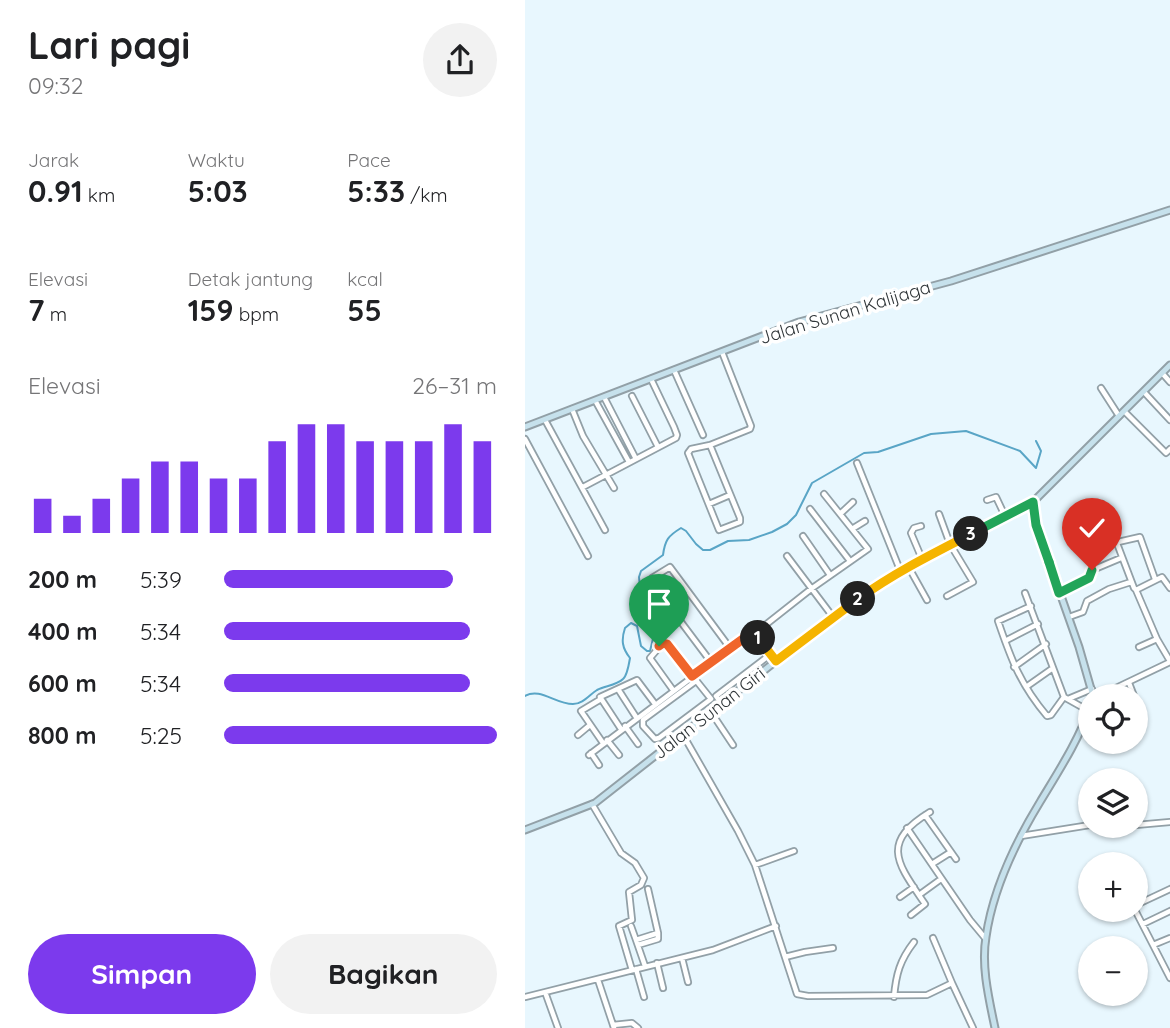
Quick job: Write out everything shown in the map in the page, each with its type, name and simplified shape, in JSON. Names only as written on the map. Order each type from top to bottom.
[{"type":"street","name":"Jalan Sunan Kalijaga","points":[[525,427],[799,322],[951,281],[1170,210]]},
{"type":"street","points":[[710,445],[740,518],[737,524],[719,530],[688,453],[691,449],[710,445],[750,429],[722,352]]},
{"type":"street","name":"Jalan Sunan Giri","points":[[525,830],[592,804],[776,661],[900,570],[1033,502],[1170,365]]},
{"type":"street","points":[[674,370],[703,435]]},
{"type":"street","points":[[1162,373],[1170,382]]},
{"type":"street","points":[[583,487],[676,438],[651,379]]},
{"type":"street","points":[[1101,388],[1122,414],[1169,453]]},
{"type":"street","points":[[1143,392],[1170,420]]},
{"type":"street","points":[[632,396],[658,447]]},
{"type":"street","points":[[605,398],[636,459]]},
{"type":"street","points":[[596,402],[629,462]]},
{"type":"street","points":[[572,410],[583,436],[614,488]]},
{"type":"street","points":[[545,419],[605,530]]},
{"type":"street","points":[[610,426],[617,422]]},
{"type":"street","points":[[525,439],[587,556]]},
{"type":"street","points":[[619,444],[626,440]]},
{"type":"street","points":[[857,463],[900,570]]},
{"type":"street","points":[[673,690],[650,658],[661,644],[667,644],[694,678],[711,699],[659,738],[653,737],[641,723],[643,720],[694,678],[711,662],[747,636],[754,634],[868,549],[824,494]]},
{"type":"street","points":[[709,504],[730,495]]},
{"type":"street","points":[[988,500],[996,497],[1005,516]]},
{"type":"street","points":[[840,513],[853,502]]},
{"type":"street","points":[[1033,502],[1036,525],[1090,684]]},
{"type":"street","points":[[1102,504],[1131,582],[1170,662],[1129,683]]},
{"type":"street","points":[[810,509],[850,561]]},
{"type":"street","points":[[939,513],[950,544],[973,582],[947,596]]},
{"type":"street","points":[[852,529],[865,521]]},
{"type":"street","points":[[921,526],[914,528],[911,533],[922,559]]},
{"type":"street","points":[[803,536],[830,575]]},
{"type":"street","points":[[1118,542],[1140,537],[1155,579]]},
{"type":"street","points":[[787,556],[830,614]]},
{"type":"street","points":[[1059,593],[1089,578],[1090,571],[1121,558]]},
{"type":"street","points":[[908,566],[927,600]]},
{"type":"street","points":[[711,662],[650,582],[652,578],[670,567],[730,648]]},
{"type":"street","points":[[1136,590],[1163,577],[1170,588]]},
{"type":"street","points":[[1069,617],[1083,612],[1087,601],[1109,589],[1131,582]]},
{"type":"street","points":[[1025,593],[1066,698],[1078,704]]},
{"type":"street","points":[[1031,606],[998,619],[1014,667],[1048,716],[1066,698],[1078,694]]},
{"type":"street","points":[[1005,641],[1038,624]]},
{"type":"street","points":[[754,634],[776,661]]},
{"type":"street","points":[[1139,647],[1157,639]]},
{"type":"street","points":[[1014,667],[1046,645]]},
{"type":"street","points":[[721,703],[716,696],[771,654]]},
{"type":"street","points":[[1026,687],[1053,668]]},
{"type":"street","points":[[599,765],[590,754],[673,690],[694,678]]},
{"type":"street","points":[[619,755],[590,725],[582,709],[601,699],[600,697],[637,680],[655,704]]},
{"type":"street","points":[[618,689],[637,718]]},
{"type":"street","points":[[601,699],[638,744]]},
{"type":"street","points":[[710,712],[733,745]]},
{"type":"street","points":[[578,735],[590,725]]},
{"type":"street","points":[[682,733],[755,865],[798,995],[927,995],[952,983]]},
{"type":"street","points":[[995,1028],[987,983],[985,938],[1003,872],[1078,734]]},
{"type":"street","points":[[592,804],[621,853],[635,863],[644,878],[641,885],[629,892],[632,920],[618,927],[644,997]]},
{"type":"street","points":[[911,915],[925,904],[902,870],[899,860],[900,841],[907,828],[928,813],[956,859]]},
{"type":"street","points":[[1148,824],[1170,822]]},
{"type":"street","points":[[1021,836],[1078,827]]},
{"type":"street","points":[[907,828],[985,938]]},
{"type":"street","points":[[755,865],[794,851]]},
{"type":"street","points":[[932,864],[951,852]]},
{"type":"street","points":[[919,895],[941,879]]},
{"type":"street","points":[[900,897],[914,887]]},
{"type":"street","points":[[1148,899],[1170,888]]},
{"type":"street","points":[[637,943],[658,939],[648,890]]},
{"type":"street","points":[[1170,912],[1143,924],[1153,945],[1168,966],[1170,978]]},
{"type":"street","points":[[631,926],[645,966]]},
{"type":"street","points":[[525,997],[713,950],[776,926]]},
{"type":"street","points":[[1153,945],[1170,937]]},
{"type":"street","points":[[933,938],[973,1028]]},
{"type":"street","points":[[894,997],[897,971],[903,956],[914,942]]},
{"type":"street","points":[[785,957],[833,948]]},
{"type":"street","points":[[682,958],[688,982]]},
{"type":"street","points":[[657,963],[663,988]]},
{"type":"street","points":[[598,980],[614,1027],[632,1023],[638,1028]]},
{"type":"street","points":[[545,992],[558,1028]]},
{"type":"waterway","points":[[525,696],[536,693],[577,704],[597,690],[620,681],[628,670],[630,658],[623,644],[623,636],[625,628],[631,623],[637,626],[641,646],[650,651],[658,618],[648,616],[642,609],[639,577],[641,571],[663,555],[668,539],[681,528],[703,550],[710,550],[728,541],[749,540],[772,532],[787,524],[796,515],[812,483],[864,453],[878,452],[931,434],[966,431],[1020,451],[1036,468],[1041,451],[1036,441]]},
{"type":"route","points":[[659,646],[667,644],[692,676],[751,634],[756,636],[776,661],[900,570],[1033,502],[1036,525],[1059,593],[1089,578],[1092,570]]}]
